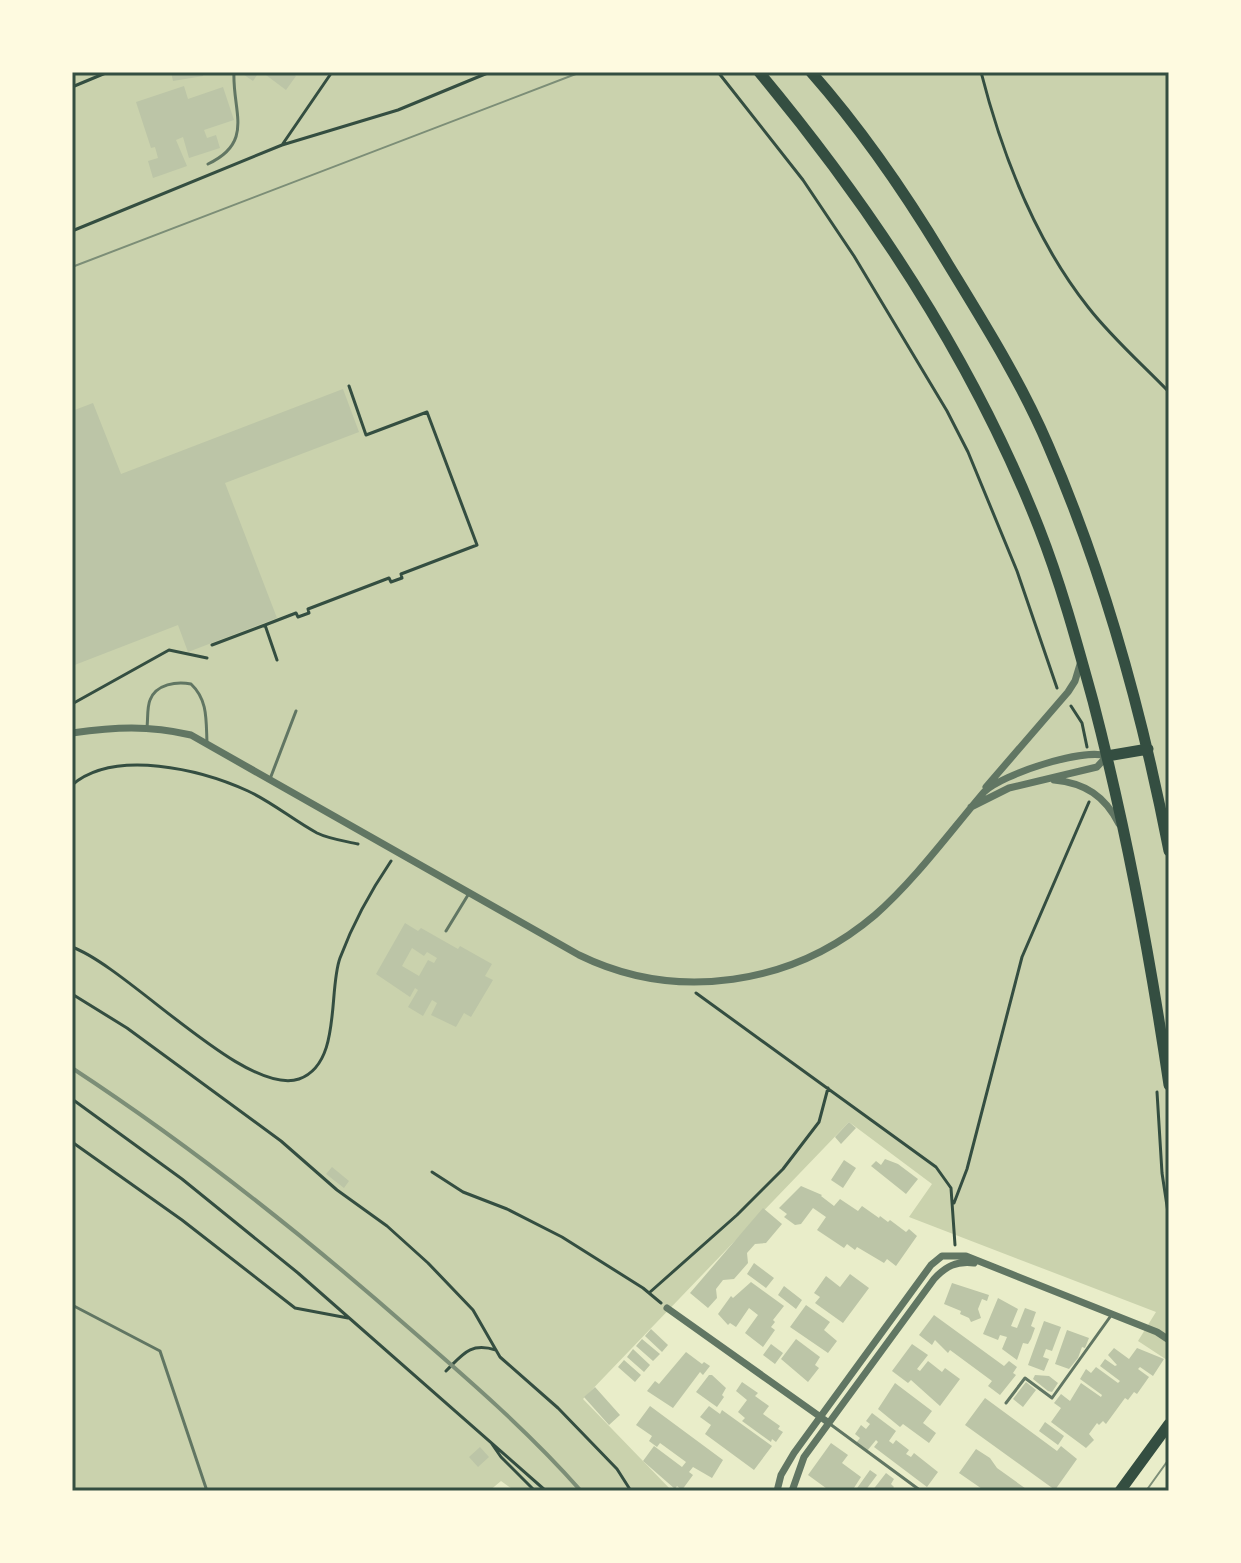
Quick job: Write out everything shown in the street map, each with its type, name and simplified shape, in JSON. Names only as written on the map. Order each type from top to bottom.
[{"type":"highway","points":[[759,72],[843,177],[932,311],[972,382],[1040,529],[1081,659],[1133,872],[1153,980],[1163,1086]]},
{"type":"highway","points":[[811,72],[876,155],[921,220],[1002,352],[1048,445],[1101,582],[1127,667],[1169,851]]},
{"type":"highway","points":[[1107,756],[1148,749]]},
{"type":"highway","points":[[1120,1491],[1169,1424]]},
{"type":"street","points":[[973,805],[1063,698],[1075,681],[1081,659]]},
{"type":"street","points":[[72,733],[147,727],[191,735],[579,955],[639,976],[681,982],[744,978],[796,964],[848,936],[890,901],[988,788],[1011,775],[1089,754],[1107,756]]},
{"type":"street","points":[[973,805],[1009,788],[1097,767],[1107,756]]},
{"type":"street","points":[[1043,780],[1069,782],[1087,788],[1104,801],[1116,818],[1133,872]]},
{"type":"street","points":[[777,1491],[786,1467],[819,1416],[931,1265],[942,1256],[988,1266],[1157,1332],[1169,1340]]},
{"type":"street","points":[[792,1491],[804,1457],[934,1279],[957,1258]]},
{"type":"street","points":[[667,1308],[829,1423]]},
{"type":"lane","points":[[208,164],[230,149],[239,129],[233,92],[234,72]]},
{"type":"lane","points":[[147,727],[150,699],[160,687],[174,683],[191,684],[200,692],[206,710],[207,744]]},
{"type":"lane","points":[[270,779],[296,711]]},
{"type":"lane","points":[[446,931],[470,892]]},
{"type":"lane","points":[[72,1305],[160,1351],[207,1491]]},
{"type":"lane","points":[[1006,1403],[1025,1378],[1052,1398],[1112,1314]]},
{"type":"lane","points":[[829,1423],[921,1491]]},
{"type":"path","points":[[72,87],[108,72]]},
{"type":"path","points":[[282,145],[332,72]]},
{"type":"path","points":[[72,231],[282,145],[398,110],[490,72]]},
{"type":"path","points":[[718,72],[803,180],[854,256],[947,411],[1017,571],[1058,691],[1079,717],[1089,754]]},
{"type":"path","points":[[981,72],[1006,154],[1048,245],[1086,305],[1113,337],[1169,392]]},
{"type":"path","points":[[212,645],[296,613],[298,617],[309,613],[308,609],[389,578],[391,582],[402,578],[401,574],[477,545],[427,412],[366,435],[349,386]]},
{"type":"path","points":[[265,625],[277,660]]},
{"type":"path","points":[[72,704],[169,650],[207,658]]},
{"type":"path","points":[[72,785],[105,767],[137,765],[211,775],[252,793],[320,835],[368,846]]},
{"type":"path","points":[[1087,788],[1084,795],[1096,803]]},
{"type":"path","points":[[954,1203],[967,1169],[1022,957],[1090,798]]},
{"type":"path","points":[[72,947],[101,961],[222,1053],[259,1075],[278,1081],[293,1081],[305,1077],[314,1069],[321,1055],[334,1020],[338,962],[366,899],[393,859]]},
{"type":"path","points":[[693,993],[706,999],[936,1167],[949,1183],[954,1203],[957,1258]]},
{"type":"path","points":[[72,994],[127,1028],[271,1134],[337,1190],[387,1226],[473,1310],[496,1350],[607,1459],[631,1491]]},
{"type":"path","points":[[1163,1086],[1162,1173],[1169,1219]]},
{"type":"path","points":[[649,1293],[737,1215],[783,1169],[819,1122],[828,1088]]},
{"type":"path","points":[[72,1099],[199,1193],[298,1273],[546,1491]]},
{"type":"path","points":[[72,1142],[182,1220],[295,1308],[348,1318]]},
{"type":"path","points":[[432,1172],[463,1192],[507,1209],[562,1237],[667,1308]]},
{"type":"path","points":[[446,1371],[470,1349],[482,1346],[496,1350]]},
{"type":"path","points":[[489,1440],[501,1457],[535,1491]]},
{"type":"green space","points":[[72,72],[1169,72],[1167,1360],[1138,1341],[1156,1312],[909,1217],[932,1184],[849,1122],[583,1399],[672,1491],[515,1491],[501,1481],[489,1491],[72,1491]]},
{"type":"building","points":[[171,72],[204,72],[203,76],[173,81]]},
{"type":"building","points":[[240,72],[259,72],[253,81]]},
{"type":"building","points":[[262,72],[290,72],[296,76],[286,90]]},
{"type":"building","points":[[184,86],[188,99],[223,87],[234,120],[204,130],[207,138],[216,135],[220,148],[189,158],[183,137],[176,140],[187,166],[153,178],[148,161],[158,158],[155,147],[151,148],[136,102]]},
{"type":"building","points":[[343,389],[359,432],[225,483],[277,618],[188,652],[178,625],[72,666],[72,411],[93,403],[121,474]]},
{"type":"building","points":[[405,923],[418,931],[421,928],[458,949],[460,946],[492,964],[485,976],[493,980],[471,1017],[464,1013],[456,1027],[431,1015],[437,1003],[432,1000],[423,1016],[408,1007],[418,990],[415,988],[410,997],[376,974]],"holes":[[[412,948],[424,956],[427,952],[437,958],[434,963],[428,960],[419,976],[402,966]]]},
{"type":"building","points":[[849,1122],[856,1128],[841,1144],[835,1137]]},
{"type":"building","points":[[885,1159],[898,1164],[918,1179],[906,1194],[871,1166],[876,1161],[881,1165]]},
{"type":"building","points":[[844,1160],[856,1168],[843,1188],[831,1180]]},
{"type":"building","points":[[332,1167],[349,1181],[344,1188],[326,1174]]},
{"type":"building","points":[[801,1186],[822,1195],[834,1206],[840,1199],[858,1211],[862,1206],[917,1236],[896,1266],[887,1259],[884,1263],[857,1247],[855,1250],[847,1244],[844,1248],[817,1230],[826,1217],[813,1208],[801,1224],[795,1225],[784,1217],[787,1214],[779,1208]]},
{"type":"building","points":[[763,1208],[782,1224],[766,1243],[755,1244],[747,1253],[748,1263],[734,1279],[723,1280],[716,1289],[717,1298],[708,1308],[690,1293]]},
{"type":"building","points":[[754,1263],[774,1278],[766,1288],[747,1274]]},
{"type":"building","points":[[850,1274],[869,1288],[843,1323],[815,1303],[820,1297],[814,1293],[826,1276],[840,1287]]},
{"type":"building","points":[[751,1282],[784,1306],[773,1320],[775,1322],[771,1327],[775,1330],[763,1347],[745,1333],[758,1315],[749,1308],[736,1327],[730,1323],[728,1325],[718,1314],[731,1296],[733,1298]]},
{"type":"building","points":[[952,1283],[989,1295],[987,1301],[982,1299],[978,1309],[981,1318],[971,1322],[960,1314],[961,1311],[944,1304]]},
{"type":"building","points":[[784,1286],[802,1300],[796,1309],[778,1295]]},
{"type":"building","points":[[998,1298],[1018,1309],[1011,1326],[1017,1328],[1025,1308],[1036,1312],[1031,1339],[1028,1344],[1023,1343],[1017,1360],[1002,1349],[1007,1337],[1000,1335],[998,1340],[983,1334]]},
{"type":"building","points":[[806,1305],[830,1322],[824,1330],[837,1341],[828,1353],[790,1327]]},
{"type":"building","points":[[934,1315],[1004,1366],[1009,1361],[1017,1367],[1013,1373],[1016,1375],[1000,1395],[988,1386],[992,1381],[950,1350],[948,1353],[935,1340],[932,1345],[919,1335]]},
{"type":"building","points":[[1044,1321],[1061,1327],[1052,1351],[1046,1349],[1043,1357],[1049,1359],[1044,1371],[1028,1365]]},
{"type":"building","points":[[651,1329],[668,1345],[662,1352],[645,1336]]},
{"type":"building","points":[[1067,1330],[1089,1338],[1069,1369],[1055,1364]]},
{"type":"building","points":[[642,1339],[660,1354],[653,1361],[636,1346]]},
{"type":"building","points":[[796,1339],[820,1357],[815,1365],[819,1368],[808,1382],[781,1359]]},
{"type":"building","points":[[771,1344],[783,1353],[775,1364],[763,1355]]},
{"type":"building","points":[[912,1344],[928,1355],[917,1369],[920,1371],[928,1361],[942,1372],[945,1368],[960,1379],[940,1406],[911,1380],[908,1383],[892,1371]]},
{"type":"building","points":[[1114,1348],[1129,1359],[1137,1348],[1164,1359],[1153,1376],[1140,1367],[1138,1369],[1149,1377],[1137,1394],[1134,1392],[1128,1400],[1125,1398],[1106,1424],[1103,1421],[1099,1425],[1097,1423],[1089,1434],[1094,1440],[1086,1448],[1051,1422],[1061,1408],[1054,1403],[1061,1394],[1070,1401],[1081,1383],[1101,1397],[1080,1379],[1086,1369],[1091,1373],[1096,1367],[1118,1383],[1120,1381],[1100,1366],[1105,1359],[1117,1365],[1108,1355]]},
{"type":"building","points":[[633,1349],[650,1365],[644,1372],[627,1357]]},
{"type":"building","points":[[686,1352],[710,1366],[703,1375],[700,1372],[673,1408],[647,1391],[655,1381],[659,1384]]},
{"type":"building","points":[[624,1360],[641,1375],[635,1382],[618,1367]]},
{"type":"building","points":[[709,1375],[726,1388],[717,1407],[696,1392]]},
{"type":"building","points":[[1035,1375],[1049,1376],[1058,1383],[1052,1392],[1048,1391],[1033,1379]]},
{"type":"building","points":[[742,1382],[758,1393],[755,1396],[769,1406],[763,1414],[780,1426],[778,1429],[783,1432],[776,1442],[772,1439],[771,1442],[742,1421],[745,1418],[738,1412],[747,1400],[736,1391]]},
{"type":"building","points":[[1026,1382],[1036,1390],[1023,1407],[1013,1399]]},
{"type":"building","points":[[895,1383],[932,1411],[923,1423],[936,1433],[929,1443],[903,1424],[900,1427],[878,1409]]},
{"type":"building","points":[[595,1387],[620,1415],[609,1425],[584,1397]]},
{"type":"building","points":[[985,1398],[1057,1451],[1061,1446],[1077,1459],[1055,1490],[965,1425]]},
{"type":"building","points":[[650,1406],[723,1460],[712,1478],[693,1467],[689,1472],[693,1475],[682,1490],[677,1486],[675,1489],[643,1461],[654,1446],[682,1467],[686,1462],[660,1443],[657,1447],[649,1441],[652,1436],[636,1425]]},
{"type":"building","points":[[709,1406],[720,1414],[722,1410],[772,1446],[754,1470],[705,1434],[711,1425],[700,1417]]},
{"type":"building","points":[[872,1413],[896,1431],[889,1441],[893,1444],[896,1440],[909,1450],[906,1454],[911,1457],[914,1453],[938,1472],[927,1487],[874,1447],[878,1442],[876,1440],[867,1451],[856,1443],[860,1438],[855,1434],[861,1425],[866,1429],[870,1424],[866,1421]]},
{"type":"building","points":[[1045,1422],[1064,1436],[1058,1445],[1039,1431]]},
{"type":"building","points":[[831,1443],[848,1455],[842,1463],[861,1477],[852,1491],[830,1491],[808,1475]]},
{"type":"building","points":[[480,1447],[489,1457],[478,1467],[469,1457]]},
{"type":"building","points":[[976,1449],[1029,1491],[985,1491],[959,1473]]},
{"type":"building","points":[[870,1470],[877,1475],[865,1491],[855,1491]]},
{"type":"building","points":[[886,1473],[894,1479],[891,1491],[872,1491]]},
{"type":"tram line","points":[[72,267],[581,72]]},
{"type":"tram line","points":[[1146,1491],[1169,1459]]},
{"type":"railway","points":[[72,1068],[203,1160],[328,1259],[498,1407],[581,1491]]}]
